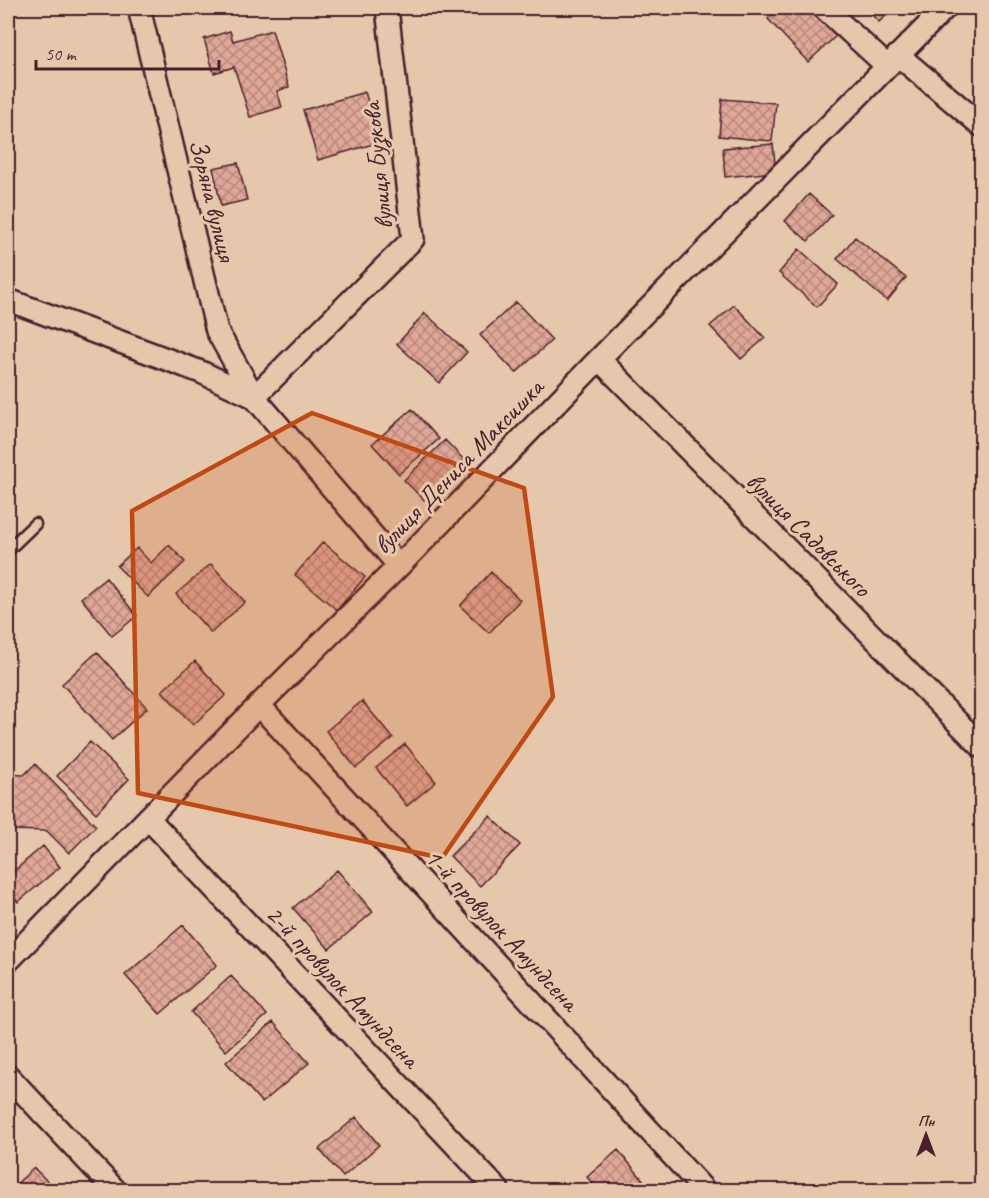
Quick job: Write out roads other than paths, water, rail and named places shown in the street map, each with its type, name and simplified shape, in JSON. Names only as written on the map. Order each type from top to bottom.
[{"type":"street","name":"Зоряна вулиця","points":[[139,8],[217,331],[254,397]]},
{"type":"street","name":"вулиця Бузкова","points":[[254,397],[412,238],[387,8]]},
{"type":"street","points":[[824,8],[981,126]]},
{"type":"street","name":"вулиця Дениса Максишка","points":[[8,961],[399,566],[599,359],[945,8]]},
{"type":"street","points":[[8,300],[201,372],[254,397],[399,566]]},
{"type":"street","name":"вулиця Садовського","points":[[599,359],[981,747]]},
{"type":"street","name":"1-й провулок Амундсена","points":[[259,705],[704,1191]]},
{"type":"street","name":"2-й провулок Амундсена","points":[[148,818],[498,1191]]},
{"type":"street","points":[[8,1076],[115,1191]]},
{"type":"lane","points":[[8,550],[35,524]]}]
